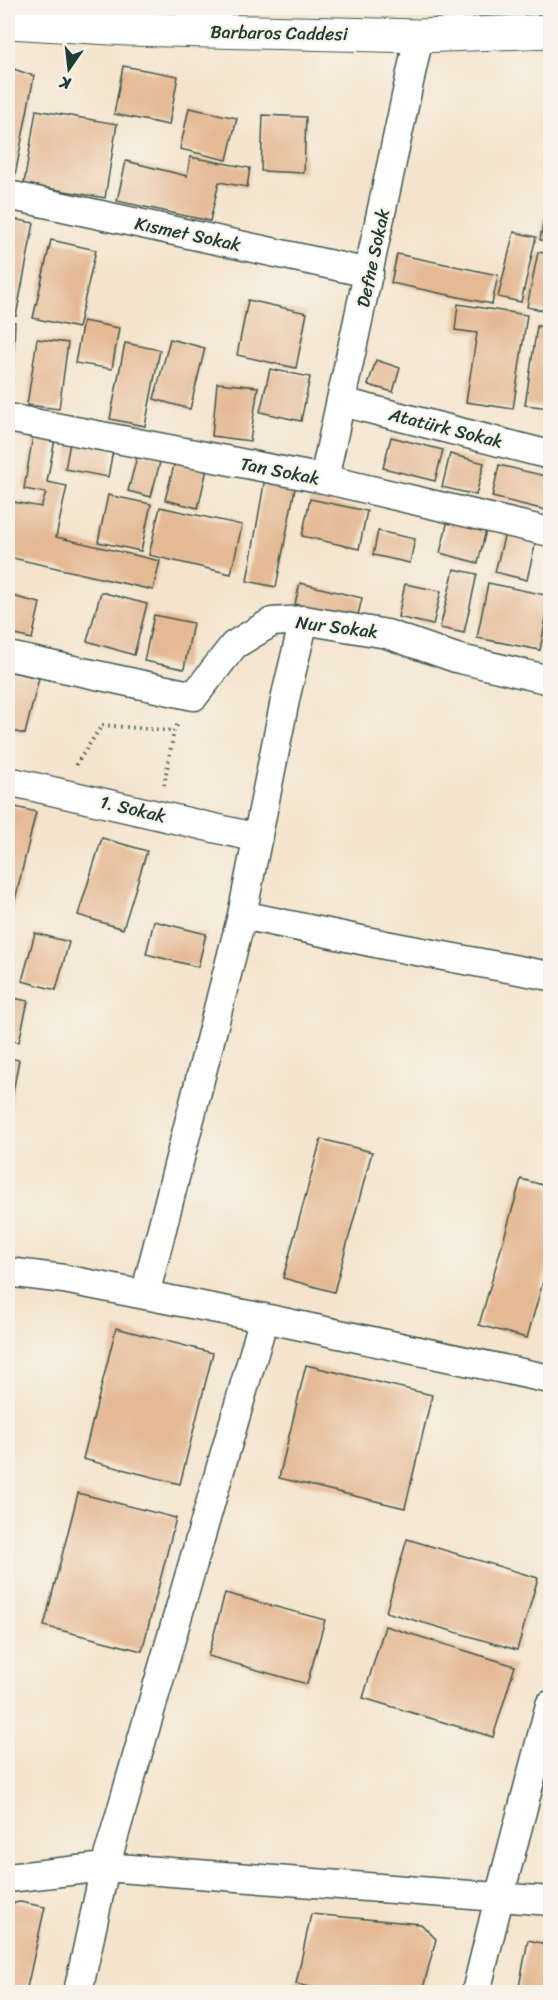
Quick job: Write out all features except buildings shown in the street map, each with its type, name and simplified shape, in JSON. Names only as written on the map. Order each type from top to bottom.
[{"type":"street","name":"Barbaros Caddesi","points":[[8,22],[128,29],[419,36],[550,31]]},
{"type":"street","name":"Defne Sokak","points":[[324,479],[419,36]]},
{"type":"street","name":"Kısmet Sokak","points":[[8,195],[369,273]]},
{"type":"street","name":"Atatürk Sokak","points":[[342,402],[550,455]]},
{"type":"street","name":"Tan Sokak","points":[[8,418],[324,479],[550,532]]},
{"type":"street","name":"Nur Sokak","points":[[194,696],[234,645],[272,622],[304,620],[387,634],[456,658],[550,680]]},
{"type":"street","points":[[145,1295],[242,915],[286,695],[304,620]]},
{"type":"street","points":[[8,656],[194,696]]},
{"type":"street","name":"1. Sokak","points":[[8,781],[258,838]]},
{"type":"street","points":[[242,915],[550,976]]},
{"type":"street","points":[[8,1272],[64,1279],[264,1318],[550,1378]]},
{"type":"street","points":[[78,1992],[105,1867],[264,1318]]},
{"type":"street","points":[[476,1992],[550,1705]]},
{"type":"street","points":[[8,1878],[105,1867],[550,1901]]},
{"type":"path","points":[[158,815],[174,731],[194,696]]},
{"type":"path","points":[[58,792],[102,725],[174,731]]}]
